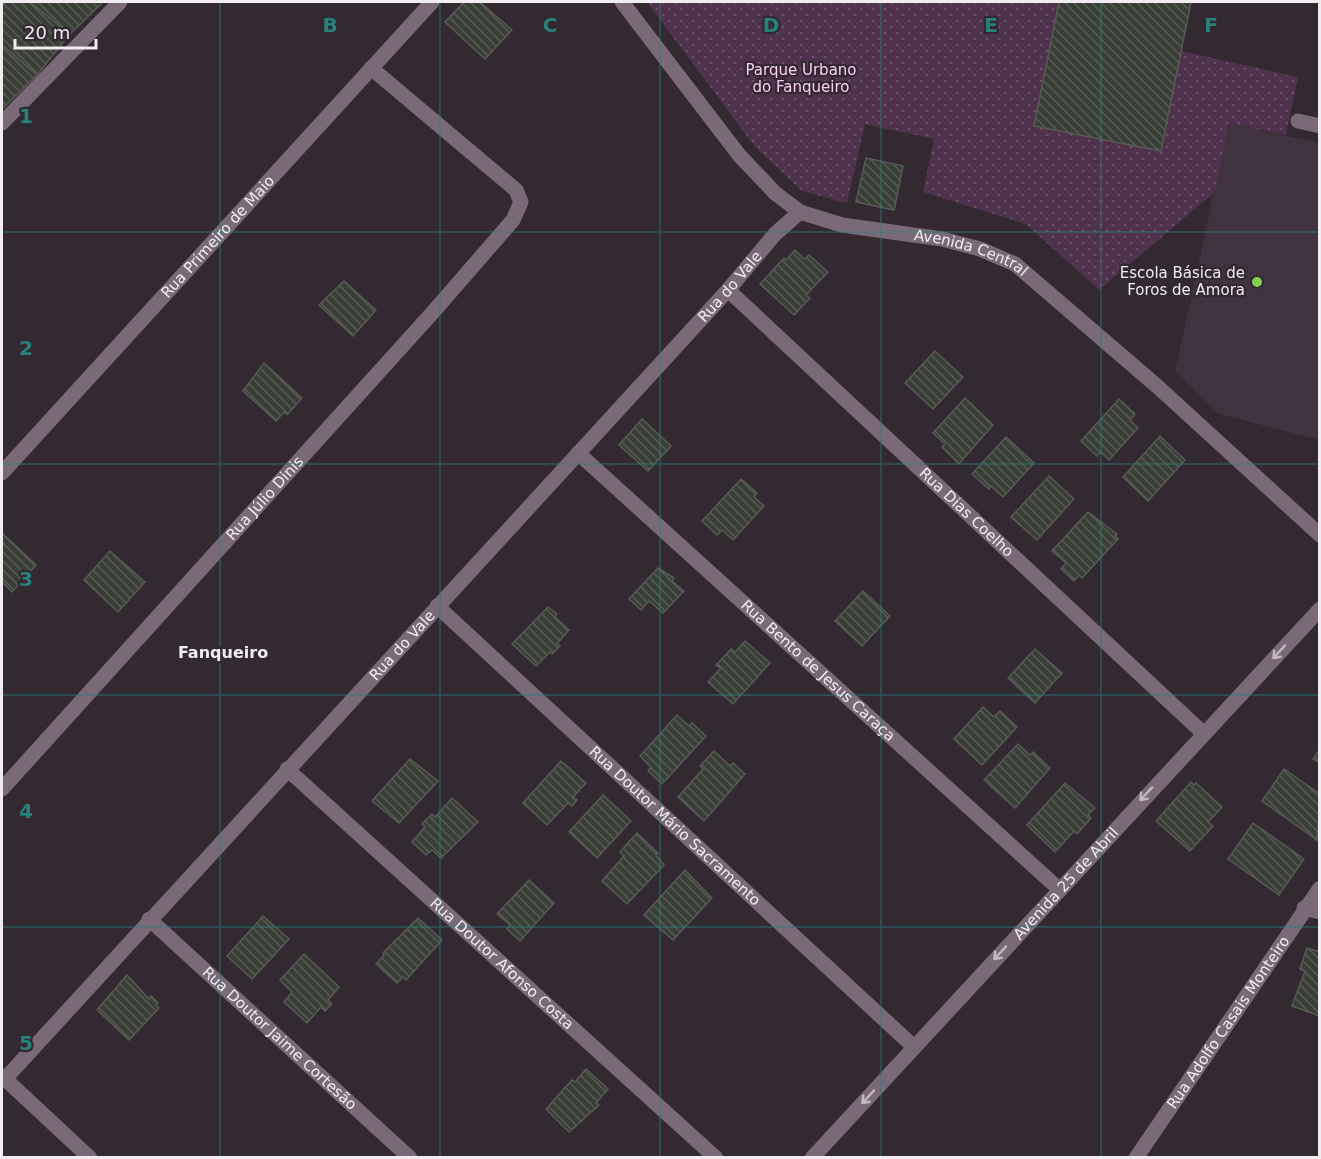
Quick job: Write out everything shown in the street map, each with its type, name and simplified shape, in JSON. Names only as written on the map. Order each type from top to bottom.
[{"type":"street","points":[[2,123],[120,2]]},
{"type":"street","name":"Rua Primeiro de Maio","points":[[2,473],[432,2]]},
{"type":"street","name":"Avenida Central","points":[[622,2],[739,155],[775,193],[800,212],[842,225],[942,239],[980,249],[1015,264],[1158,387],[1320,534]]},
{"type":"street","name":"Rua Júlio Dinis","points":[[2,789],[434,312],[513,220],[521,202],[516,190],[504,177],[371,68]]},
{"type":"street","points":[[1298,121],[1320,126]]},
{"type":"street","name":"Rua do Vale","points":[[3,1078],[729,290],[775,234],[800,212]]},
{"type":"street","name":"Rua Dias Coelho","points":[[729,290],[1203,733]]},
{"type":"street","name":"Rua Bento de Jesus Caraça","points":[[578,453],[1059,890]]},
{"type":"street","name":"Rua Doutor Mário Sacramento","points":[[437,606],[914,1047]]},
{"type":"street","name":"Avenida 25 de Abril","points":[[812,1158],[1320,609]]},
{"type":"street","name":"Rua Doutor Afonso Costa","points":[[287,769],[716,1158]]},
{"type":"street","name":"Rua Adolfo Casais Monteiro","points":[[1136,1158],[1304,908],[1320,888]]},
{"type":"street","points":[[1304,908],[1320,912]]},
{"type":"street","name":"Rua Doutor Jaime Cortesão","points":[[149,919],[410,1158]]},
{"type":"street","points":[[3,1078],[90,1158]]},
{"type":"shaded area","name":"Escola Básica de Foros de Amora","points":[[1229,123],[1319,143],[1319,440],[1219,414],[1175,372]]},
{"type":"green space","name":"Parque Urbano do Fanqueiro","points":[[647,2],[1059,2],[1034,126],[1160,151],[1181,51],[1298,77],[1286,135],[1229,123],[1215,192],[1099,290],[1026,224],[923,192],[934,139],[865,124],[847,203],[802,191],[755,147]]},
{"type":"building","points":[[2,2],[30,2],[70,34],[37,75],[2,45]]},
{"type":"building","points":[[30,2],[103,2],[70,34]]},
{"type":"building","points":[[464,2],[480,2],[512,30],[485,59],[445,22]]},
{"type":"building","points":[[1059,2],[1191,2],[1161,151],[1034,126]]},
{"type":"building","points":[[2,45],[37,75],[2,109]]},
{"type":"building","points":[[866,158],[903,166],[894,210],[856,202]]},
{"type":"building","points":[[795,250],[804,259],[809,255],[828,272],[806,295],[810,298],[794,315],[760,284],[784,258],[786,260]]},
{"type":"building","points":[[344,281],[376,310],[353,336],[319,305]]},
{"type":"building","points":[[935,351],[963,377],[933,409],[905,383]]},
{"type":"building","points":[[264,363],[302,398],[287,415],[284,412],[276,421],[243,391]]},
{"type":"building","points":[[965,398],[993,425],[959,464],[942,447],[945,444],[933,433]]},
{"type":"building","points":[[1119,399],[1135,414],[1130,420],[1138,428],[1109,460],[1101,452],[1097,456],[1081,441]]},
{"type":"building","points":[[642,419],[671,446],[648,471],[619,445]]},
{"type":"building","points":[[1160,436],[1185,460],[1148,501],[1123,477]]},
{"type":"building","points":[[1006,437],[1034,463],[1003,497],[991,486],[989,489],[972,474]]},
{"type":"building","points":[[1049,476],[1074,499],[1037,540],[1011,517]]},
{"type":"building","points":[[741,479],[757,493],[754,497],[764,506],[733,540],[722,530],[717,535],[702,521]]},
{"type":"building","points":[[1088,512],[1117,534],[1115,536],[1118,539],[1082,578],[1079,575],[1074,581],[1061,569],[1066,563],[1052,551]]},
{"type":"building","points":[[2,533],[36,565],[12,592],[2,582]]},
{"type":"building","points":[[110,551],[145,582],[118,612],[84,580]]},
{"type":"building","points":[[658,568],[674,578],[672,581],[684,591],[663,613],[649,601],[641,610],[629,599]]},
{"type":"building","points":[[863,591],[890,616],[862,646],[835,621]]},
{"type":"building","points":[[548,607],[557,614],[555,617],[569,630],[557,644],[560,646],[536,666],[512,644]]},
{"type":"building","points":[[745,641],[770,663],[733,704],[708,682],[721,668],[716,665],[731,649],[735,652]]},
{"type":"building","points":[[1035,649],[1062,673],[1035,703],[1008,678]]},
{"type":"building","points":[[983,707],[994,717],[1000,711],[1017,727],[982,765],[954,739]]},
{"type":"building","points":[[677,715],[689,726],[692,723],[706,736],[662,784],[648,771],[651,767],[640,756]]},
{"type":"building","points":[[1018,744],[1030,755],[1033,752],[1050,768],[1015,808],[984,780]]},
{"type":"building","points":[[1320,749],[1320,763],[1313,759]]},
{"type":"building","points":[[714,751],[730,766],[733,763],[745,774],[704,821],[678,797],[703,769],[700,766]]},
{"type":"building","points":[[410,759],[438,781],[399,823],[372,801]]},
{"type":"building","points":[[561,761],[586,783],[573,797],[577,800],[572,806],[568,803],[547,825],[523,803]]},
{"type":"building","points":[[1284,769],[1320,794],[1317,840],[1262,801]]},
{"type":"building","points":[[1191,782],[1194,785],[1196,783],[1222,807],[1208,822],[1213,826],[1190,851],[1156,821]]},
{"type":"building","points":[[1065,783],[1095,808],[1088,815],[1091,818],[1077,834],[1074,831],[1055,852],[1027,825]]},
{"type":"building","points":[[603,795],[631,821],[597,858],[569,832]]},
{"type":"building","points":[[452,798],[478,822],[441,858],[432,850],[426,855],[412,842],[425,827],[422,824],[432,814],[435,817]]},
{"type":"building","points":[[1253,823],[1304,859],[1279,895],[1228,859]]},
{"type":"building","points":[[637,833],[658,853],[656,855],[664,865],[627,904],[602,881],[624,856],[620,852]]},
{"type":"building","points":[[685,870],[712,898],[673,940],[644,915]]},
{"type":"building","points":[[529,880],[554,903],[520,941],[507,929],[510,925],[497,914]]},
{"type":"building","points":[[263,916],[289,939],[252,979],[227,956]]},
{"type":"building","points":[[418,918],[442,940],[406,980],[403,977],[397,983],[376,964],[384,955],[383,953]]},
{"type":"building","points":[[1307,948],[1320,952],[1320,1016],[1292,1006],[1305,971],[1300,969]]},
{"type":"building","points":[[304,954],[339,987],[328,1000],[332,1004],[325,1011],[321,1007],[307,1023],[284,1002],[292,992],[280,980]]},
{"type":"building","points":[[127,975],[149,999],[151,996],[158,1003],[156,1005],[159,1008],[129,1040],[97,1010]]},
{"type":"building","points":[[586,1069],[608,1089],[596,1103],[599,1105],[569,1132],[546,1109],[572,1080],[575,1082]]},
{"type":"place","name":"Escola Básica de Foros de Amora","points":[[1257,282]]},
{"type":"district","name":"Fanqueiro","points":[[223,652]]}]
